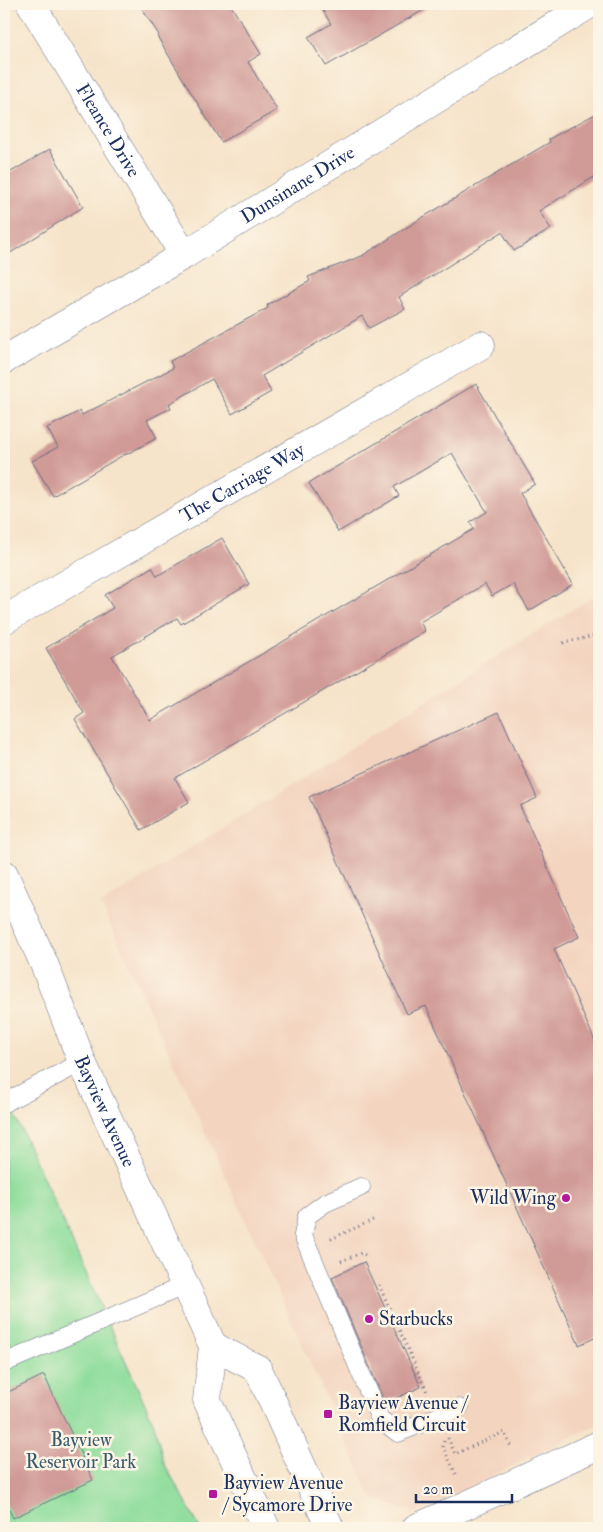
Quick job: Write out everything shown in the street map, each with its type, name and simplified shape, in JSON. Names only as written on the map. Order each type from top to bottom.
[{"type":"street","name":"Fleance Drive","points":[[32,4],[184,255]]},
{"type":"street","name":"Dunsinane Drive","points":[[4,360],[184,255],[590,4]]},
{"type":"street","name":"The Carriage Way","points":[[4,620],[481,345]]},
{"type":"street","name":"Bayview Avenue","points":[[4,874],[45,966],[82,1062],[213,1346],[208,1400],[266,1528]]},
{"type":"street","points":[[213,1346],[258,1369],[330,1528]]},
{"type":"street","points":[[416,1528],[599,1444]]},
{"type":"lane","points":[[4,1103],[82,1062]]},
{"type":"lane","points":[[361,1187],[325,1204],[307,1216],[303,1235],[380,1419],[398,1433],[460,1408]]},
{"type":"lane","points":[[4,1363],[186,1285]]},
{"type":"path","points":[[563,643],[599,635]]},
{"type":"path","points":[[326,1241],[376,1219]]},
{"type":"path","points":[[379,1285],[430,1399]]},
{"type":"path","points":[[454,1450],[456,1454],[504,1432],[512,1449]]},
{"type":"path","points":[[443,1447],[456,1474]]},
{"type":"shaded area","points":[[599,593],[599,806],[597,875],[599,881],[599,1424],[416,1513],[372,1498],[101,904]]},
{"type":"green space","name":"Bayview Reservoir Park","points":[[4,1091],[154,1424],[164,1463],[200,1528],[4,1528]]},
{"type":"building","points":[[139,4],[230,4],[261,54],[248,62],[277,110],[221,142]]},
{"type":"building","points":[[319,4],[434,4],[326,66],[308,37],[331,24]]},
{"type":"building","points":[[599,112],[599,174],[539,211],[551,229],[514,251],[502,232],[399,297],[405,309],[369,328],[362,316],[262,376],[271,392],[232,414],[212,379],[169,404],[171,408],[147,420],[157,438],[125,454],[53,496],[32,461],[58,447],[47,428],[80,411],[82,415],[173,368],[170,361],[268,308],[267,305],[310,281],[308,277],[362,256],[420,219],[550,142],[549,139]]},
{"type":"building","points":[[50,149],[83,207],[4,257],[4,176]]},
{"type":"building","points":[[476,384],[535,484],[520,493],[573,584],[529,611],[513,584],[492,596],[485,584],[420,622],[425,631],[175,778],[189,802],[141,830],[75,719],[84,713],[46,648],[113,608],[105,595],[152,567],[157,576],[222,538],[249,584],[181,624],[177,618],[112,656],[150,720],[474,529],[470,522],[487,512],[452,453],[394,487],[399,496],[338,532],[309,483]]},
{"type":"building","points":[[499,712],[537,798],[520,806],[579,937],[554,949],[599,1050],[599,1336],[579,1345],[426,1006],[407,1014],[309,797]]},
{"type":"building","name":"Starbucks","points":[[364,1262],[421,1387],[385,1403],[332,1277]]},
{"type":"building","points":[[44,1375],[93,1480],[13,1518],[4,1499],[4,1394]]},
{"type":"place","name":"Wild Wing","points":[[566,1198]]},
{"type":"place","name":"Starbucks","points":[[369,1319]]},
{"type":"place","name":"Bayview Avenue / Romfield Circuit","points":[[328,1414]]},
{"type":"place","name":"Bayview Avenue / Sycamore Drive","points":[[213,1494]]}]
